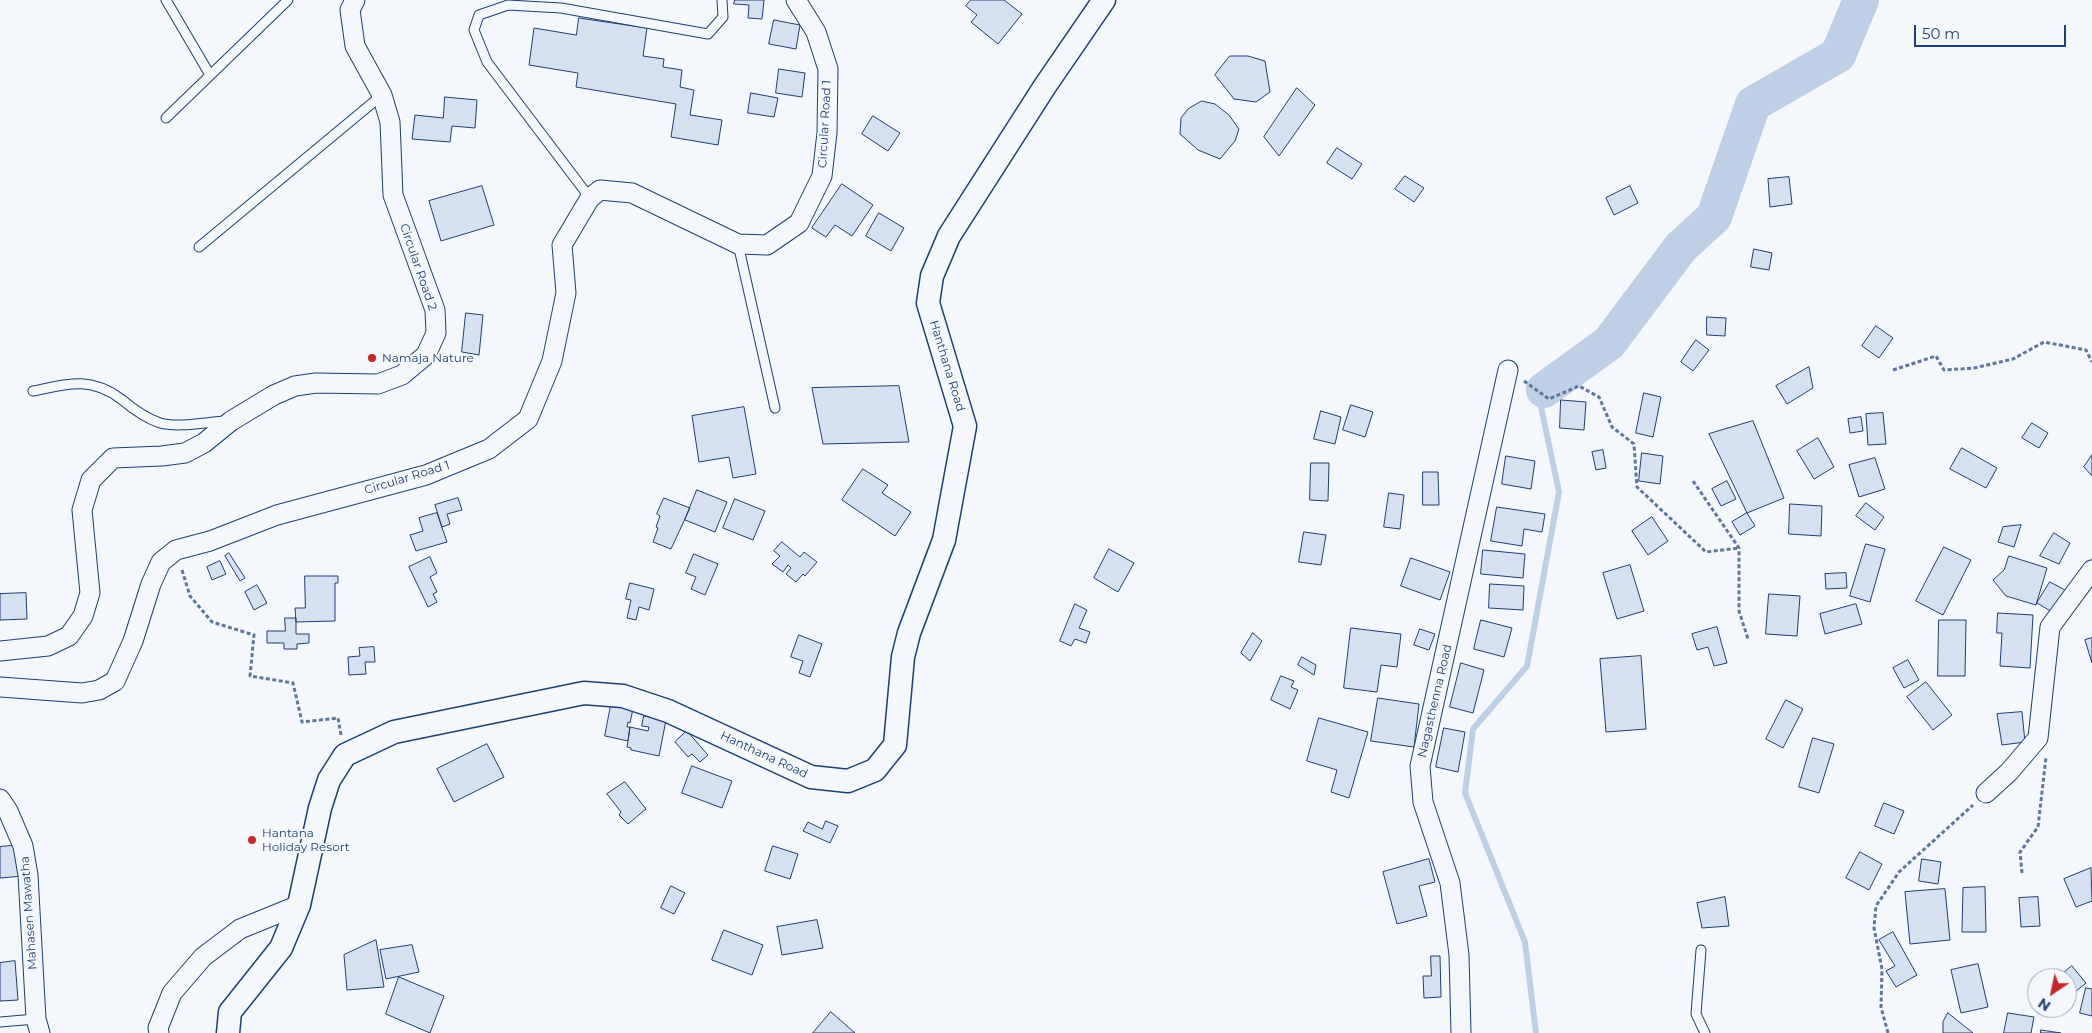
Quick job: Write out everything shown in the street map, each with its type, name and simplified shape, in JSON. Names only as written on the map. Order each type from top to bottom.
[{"type":"street","name":"Circular Road 2","points":[[0,651],[48,646],[69,636],[83,616],[90,593],[82,510],[91,480],[113,458],[185,453],[204,443],[231,421],[274,395],[295,386],[316,383],[378,384],[402,375],[426,355],[436,333],[435,310],[393,195],[390,122],[382,95],[355,46],[350,10],[355,0]]},
{"type":"street","name":"Circular Road 1","points":[[0,687],[82,693],[99,690],[114,681],[133,641],[151,584],[161,562],[176,550],[210,541],[277,515],[426,475],[489,449],[528,419],[552,361],[566,293],[562,245],[590,198],[600,190],[632,193],[738,244],[767,245],[798,223],[822,176],[827,133],[828,69],[816,32],[796,0]]},
{"type":"street","name":"Hanthana Road","points":[[345,755],[394,732],[584,693],[623,696],[668,710],[811,777],[848,780],[875,770],[895,745],[902,657],[944,540],[965,426],[928,303],[932,276],[949,236],[1045,86],[1104,0]]},
{"type":"street","name":"Nagasthenna Road","points":[[1461,1033],[1459,955],[1450,883],[1423,802],[1420,766],[1508,370]]},
{"type":"street","points":[[1986,793],[2008,772],[2038,738],[2050,627],[2092,570]]},
{"type":"street","points":[[228,1033],[230,1012],[281,948],[299,906],[323,799],[329,780],[345,755]]},
{"type":"street","name":"Mahasen Mawatha","points":[[0,799],[8,811],[23,846],[28,875],[38,1026]]},
{"type":"street","points":[[158,1033],[158,1028],[172,993],[202,957],[240,930],[299,906]]},
{"type":"lane","points":[[166,0],[210,75]]},
{"type":"lane","points":[[166,118],[288,0]]},
{"type":"lane","points":[[590,198],[487,62],[474,30],[478,15],[508,5],[561,8],[708,34],[723,17],[722,0]]},
{"type":"lane","points":[[198,247],[382,95]]},
{"type":"lane","points":[[738,244],[775,408]]},
{"type":"lane","points":[[33,391],[75,382],[96,385],[112,392],[145,417],[163,423],[231,421]]},
{"type":"lane","points":[[1701,950],[1696,1014],[1704,1033]]},
{"type":"lane","points":[[0,1022],[38,1026]]},
{"type":"path","points":[[1893,370],[1936,356],[1944,370],[1974,368],[2013,359],[2044,342],[2086,350],[2092,362]]},
{"type":"path","points":[[1508,370],[1549,399],[1579,386],[1599,397],[1612,427],[1634,444],[1637,487],[1706,552],[1739,548]]},
{"type":"path","points":[[1693,481],[1739,548],[1739,611],[1748,639]]},
{"type":"path","points":[[176,550],[190,596],[212,622],[254,635],[250,676],[292,683],[302,722],[338,718],[345,755]]},
{"type":"path","points":[[2022,873],[2020,852],[2038,827],[2047,760],[2038,738]]},
{"type":"path","points":[[1888,1033],[1881,1006],[1882,968],[1874,928],[1876,906],[1900,872],[1986,793]]},
{"type":"building","points":[[735,0],[764,0],[762,19],[748,18],[749,5],[734,4]]},
{"type":"building","points":[[971,0],[1004,0],[1022,14],[998,44],[971,22],[977,15],[966,6]]},
{"type":"building","points":[[579,18],[647,28],[643,56],[664,59],[663,67],[682,70],[680,87],[694,90],[690,115],[722,120],[718,145],[671,137],[676,104],[576,87],[578,73],[529,65],[534,28],[576,35]]},
{"type":"building","points":[[774,20],[800,25],[796,49],[769,44]]},
{"type":"building","points":[[1230,56],[1248,56],[1265,61],[1270,92],[1256,102],[1234,99],[1215,75]]},
{"type":"building","points":[[779,69],[805,73],[802,97],[776,93]]},
{"type":"building","points":[[1297,88],[1315,105],[1279,156],[1264,137]]},
{"type":"building","points":[[751,93],[778,98],[774,117],[748,113]]},
{"type":"building","points":[[445,97],[477,100],[475,128],[452,126],[450,142],[412,139],[415,115],[443,118]]},
{"type":"building","points":[[1202,101],[1215,104],[1229,115],[1239,129],[1235,141],[1220,159],[1198,150],[1180,134],[1181,118],[1188,109]]},
{"type":"building","points":[[873,116],[900,133],[888,151],[862,134]]},
{"type":"building","points":[[1337,148],[1362,164],[1352,179],[1327,163]]},
{"type":"building","points":[[1405,176],[1424,188],[1414,202],[1395,189]]},
{"type":"building","points":[[1789,177],[1792,204],[1770,207],[1768,179]]},
{"type":"building","points":[[842,184],[873,205],[852,236],[835,225],[826,237],[812,228]]},
{"type":"building","points":[[482,186],[494,225],[441,241],[429,201]]},
{"type":"building","points":[[1630,186],[1638,203],[1614,215],[1606,198]]},
{"type":"building","points":[[879,213],[904,228],[891,251],[866,236]]},
{"type":"building","points":[[1754,249],[1772,253],[1769,270],[1751,267]]},
{"type":"building","points":[[466,313],[483,315],[479,355],[462,352]]},
{"type":"building","points":[[1707,317],[1726,318],[1725,336],[1707,335]]},
{"type":"building","points":[[1876,326],[1893,338],[1879,358],[1862,346]]},
{"type":"building","points":[[1696,340],[1709,350],[1693,371],[1681,362]]},
{"type":"building","points":[[1809,367],[1813,388],[1787,404],[1776,386]]},
{"type":"building","points":[[899,386],[909,442],[823,444],[812,388]]},
{"type":"building","points":[[1644,393],[1661,397],[1653,437],[1636,433]]},
{"type":"building","points":[[1561,400],[1586,402],[1584,430],[1560,428]]},
{"type":"building","points":[[1351,405],[1373,412],[1365,437],[1343,430]]},
{"type":"building","points":[[744,407],[756,474],[733,478],[729,457],[699,462],[692,416]]},
{"type":"building","points":[[1321,411],[1341,417],[1335,444],[1314,439]]},
{"type":"building","points":[[1883,413],[1886,444],[1868,445],[1866,414]]},
{"type":"building","points":[[1861,417],[1863,431],[1850,433],[1848,419]]},
{"type":"building","points":[[1753,421],[1784,498],[1747,513],[1709,434]]},
{"type":"building","points":[[2032,423],[2048,433],[2039,448],[2022,438]]},
{"type":"building","points":[[1818,438],[1834,467],[1814,479],[1797,451]]},
{"type":"building","points":[[1962,448],[1997,468],[1986,488],[1950,469]]},
{"type":"building","points":[[1603,450],[1606,468],[1596,470],[1592,452]]},
{"type":"building","points":[[1642,453],[1663,456],[1660,484],[1639,481]]},
{"type":"building","points":[[2092,455],[2092,476],[2084,467]]},
{"type":"building","points":[[1506,456],[1535,461],[1531,489],[1502,484]]},
{"type":"building","points":[[1875,458],[1885,489],[1859,497],[1849,465]]},
{"type":"building","points":[[1311,463],[1329,463],[1328,501],[1310,500]]},
{"type":"building","points":[[863,469],[888,485],[882,493],[911,512],[895,536],[842,500]]},
{"type":"building","points":[[1423,472],[1438,472],[1439,505],[1423,505]]},
{"type":"building","points":[[1727,481],[1736,499],[1721,506],[1712,489]]},
{"type":"building","points":[[697,490],[727,502],[715,532],[685,520]]},
{"type":"building","points":[[1389,493],[1404,495],[1400,529],[1384,527]]},
{"type":"building","points":[[458,498],[462,510],[447,514],[450,524],[442,527],[435,505]]},
{"type":"building","points":[[664,498],[690,508],[671,549],[653,542],[660,516],[657,514]]},
{"type":"building","points":[[735,499],[765,511],[753,540],[723,528]]},
{"type":"building","points":[[1866,503],[1884,517],[1875,530],[1856,516]]},
{"type":"building","points":[[1790,504],[1822,506],[1821,536],[1789,534]]},
{"type":"building","points":[[1497,507],[1545,514],[1542,532],[1524,529],[1522,546],[1491,541]]},
{"type":"building","points":[[437,513],[447,542],[416,551],[410,535],[423,531],[419,518]]},
{"type":"building","points":[[1747,513],[1755,526],[1740,535],[1732,522]]},
{"type":"building","points":[[1652,517],[1668,541],[1648,555],[1632,531]]},
{"type":"building","points":[[2021,525],[2014,547],[1998,542],[2003,527]]},
{"type":"building","points":[[1304,532],[1326,535],[1321,565],[1299,562]]},
{"type":"building","points":[[2054,533],[2070,543],[2059,564],[2040,556]]},
{"type":"building","points":[[782,542],[800,557],[804,552],[817,562],[805,576],[803,574],[796,582],[786,574],[791,568],[788,565],[783,572],[772,564],[780,556],[774,551]]},
{"type":"building","points":[[1866,544],[1885,549],[1870,602],[1850,596]]},
{"type":"building","points":[[1944,547],[1971,560],[1943,615],[1916,601]]},
{"type":"building","points":[[1109,549],[1134,563],[1118,592],[1094,578]]},
{"type":"building","points":[[1483,550],[1525,554],[1523,578],[1481,574]]},
{"type":"building","points":[[229,553],[245,578],[240,581],[225,556]]},
{"type":"building","points":[[694,554],[718,564],[705,595],[691,589],[696,577],[686,573]]},
{"type":"building","points":[[2009,556],[2047,568],[2036,605],[2006,596],[1993,580],[2004,570]]},
{"type":"building","points":[[430,557],[437,573],[430,577],[437,592],[433,594],[437,602],[428,607],[409,567]]},
{"type":"building","points":[[1411,558],[1450,572],[1440,600],[1401,586]]},
{"type":"building","points":[[220,561],[226,574],[212,580],[207,567]]},
{"type":"building","points":[[1630,565],[1644,611],[1617,619],[1603,573]]},
{"type":"building","points":[[1846,573],[1847,588],[1826,589],[1825,574]]},
{"type":"building","points":[[305,576],[338,576],[338,583],[335,583],[335,621],[296,622],[295,608],[305,608]]},
{"type":"building","points":[[2050,582],[2065,590],[2052,612],[2037,603]]},
{"type":"building","points":[[630,583],[654,589],[649,610],[639,607],[636,620],[627,618],[631,600],[626,599]]},
{"type":"building","points":[[1490,584],[1524,586],[1523,610],[1489,608]]},
{"type":"building","points":[[257,585],[267,603],[254,610],[245,592]]},
{"type":"building","points":[[26,593],[27,619],[0,620],[0,594]]},
{"type":"building","points":[[1769,594],[1800,596],[1797,636],[1766,634]]},
{"type":"building","points":[[1075,604],[1087,610],[1079,628],[1090,632],[1086,643],[1075,639],[1071,646],[1060,641]]},
{"type":"building","points":[[1856,604],[1862,624],[1825,634],[1820,614]]},
{"type":"building","points":[[1998,613],[2033,615],[2030,668],[2000,666],[2002,633],[1997,633]]},
{"type":"building","points":[[285,618],[296,618],[296,634],[309,634],[309,643],[297,644],[297,649],[284,649],[284,643],[267,643],[267,631],[285,631]]},
{"type":"building","points":[[1481,620],[1512,628],[1504,657],[1474,649]]},
{"type":"building","points":[[1939,620],[1966,620],[1965,676],[1938,676]]},
{"type":"building","points":[[1717,627],[1727,663],[1714,666],[1708,647],[1697,650],[1692,634]]},
{"type":"building","points":[[1351,628],[1401,634],[1397,667],[1381,665],[1377,692],[1344,688]]},
{"type":"building","points":[[1420,629],[1435,634],[1429,650],[1414,645]]},
{"type":"building","points":[[1253,633],[1262,641],[1250,661],[1241,653]]},
{"type":"building","points":[[799,635],[822,644],[810,677],[799,673],[803,661],[791,657]]},
{"type":"building","points":[[2092,638],[2092,663],[2085,640]]},
{"type":"building","points":[[374,647],[375,662],[365,662],[366,674],[349,675],[348,657],[360,656],[359,648]]},
{"type":"building","points":[[1641,656],[1646,729],[1606,732],[1600,659]]},
{"type":"building","points":[[1302,657],[1316,665],[1314,675],[1298,665]]},
{"type":"building","points":[[1908,660],[1919,680],[1904,688],[1893,668]]},
{"type":"building","points":[[1461,663],[1484,670],[1473,713],[1450,707]]},
{"type":"building","points":[[1281,676],[1294,681],[1291,687],[1298,690],[1290,709],[1271,700]]},
{"type":"building","points":[[1926,682],[1952,715],[1933,730],[1907,697]]},
{"type":"building","points":[[1378,698],[1419,704],[1414,747],[1371,741]]},
{"type":"building","points":[[612,700],[634,704],[630,723],[628,722],[627,727],[630,727],[628,741],[605,736]]},
{"type":"building","points":[[1786,700],[1803,709],[1783,748],[1766,739]]},
{"type":"building","points":[[2022,712],[2025,742],[2002,745],[1997,714]]},
{"type":"building","points":[[644,716],[666,720],[659,756],[631,750],[631,748],[627,747],[630,727],[648,731],[649,727],[642,726]]},
{"type":"building","points":[[1319,718],[1368,732],[1349,798],[1331,792],[1337,770],[1307,761]]},
{"type":"building","points":[[1444,728],[1465,732],[1458,772],[1436,767]]},
{"type":"building","points":[[687,731],[708,755],[700,762],[692,754],[688,757],[675,742]]},
{"type":"building","points":[[1813,738],[1834,744],[1819,793],[1799,787]]},
{"type":"building","points":[[487,744],[504,777],[454,802],[437,769]]},
{"type":"building","points":[[692,766],[732,781],[722,808],[682,793]]},
{"type":"building","points":[[625,782],[646,809],[628,824],[619,815],[621,812],[607,794]]},
{"type":"building","points":[[1884,803],[1904,811],[1894,834],[1875,826]]},
{"type":"building","points":[[826,821],[838,826],[830,843],[803,831],[808,822],[822,829]]},
{"type":"building","points":[[20,845],[23,876],[0,878],[0,847]]},
{"type":"building","points":[[773,846],[798,854],[790,879],[765,871]]},
{"type":"building","points":[[1860,852],[1882,864],[1869,890],[1846,878]]},
{"type":"building","points":[[1429,859],[1435,882],[1419,886],[1427,916],[1397,924],[1383,872]]},
{"type":"building","points":[[1922,859],[1941,862],[1938,884],[1919,881]]},
{"type":"building","points":[[2091,868],[2092,901],[2076,907],[2064,879]]},
{"type":"building","points":[[671,886],[685,893],[674,914],[661,908]]},
{"type":"building","points":[[1985,887],[1986,932],[1962,932],[1963,888]]},
{"type":"building","points":[[1945,889],[1950,940],[1910,944],[1905,892]]},
{"type":"building","points":[[1725,897],[1729,926],[1702,928],[1697,903]]},
{"type":"building","points":[[2038,897],[2040,926],[2021,927],[2019,898]]},
{"type":"building","points":[[817,920],[823,948],[782,955],[777,927]]},
{"type":"building","points":[[724,930],[763,945],[752,975],[712,960]]},
{"type":"building","points":[[1893,932],[1917,975],[1896,987],[1886,971],[1895,966],[1879,940]]},
{"type":"building","points":[[376,940],[384,987],[347,990],[344,955]]},
{"type":"building","points":[[412,945],[419,972],[386,979],[380,950]]},
{"type":"building","points":[[1431,956],[1440,956],[1441,997],[1424,998],[1423,976],[1431,976]]},
{"type":"building","points":[[15,961],[18,1000],[0,1001],[0,963]]},
{"type":"building","points":[[1978,964],[1988,1007],[1961,1013],[1951,970]]},
{"type":"building","points":[[2077,972],[2086,983],[2077,990]]},
{"type":"building","points":[[399,977],[444,996],[430,1033],[386,1014]]},
{"type":"building","points":[[2086,988],[2092,989],[2092,1016],[2080,1013]]},
{"type":"building","points":[[831,1012],[855,1033],[813,1033]]},
{"type":"building","points":[[1948,1013],[1973,1033],[1943,1033],[1943,1022]]},
{"type":"building","points":[[2008,1013],[2034,1018],[2031,1033],[2004,1033]]},
{"type":"building","points":[[2041,1030],[2061,1033],[2041,1033]]},
{"type":"waterway","points":[[1544,390],[1609,343],[1681,247],[1714,217],[1753,104],[1838,55],[1861,0]]},
{"type":"waterway","points":[[1536,1033],[1525,942],[1465,793],[1473,729],[1527,666],[1559,492],[1540,402]]},
{"type":"place","name":"Namaja Nature","points":[[372,358]]},
{"type":"place","name":"Hantana Holiday Resort","points":[[252,840]]}]
